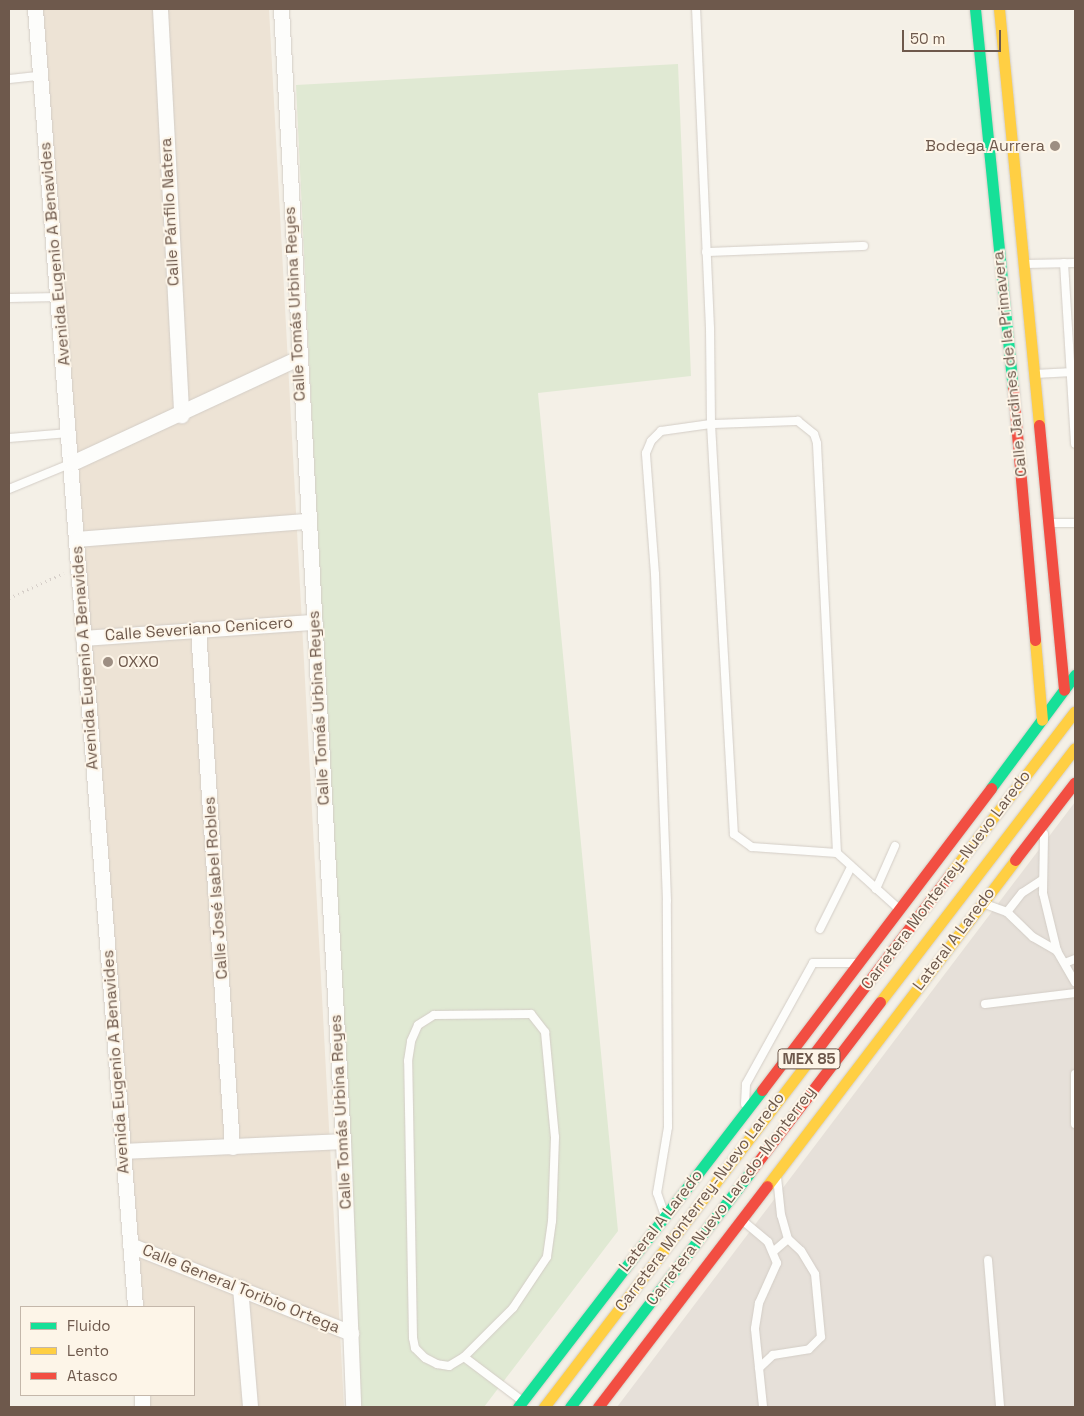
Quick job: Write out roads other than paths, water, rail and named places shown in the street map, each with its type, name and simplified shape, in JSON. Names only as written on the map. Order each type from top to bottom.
[{"type":"main road","name":"Calle Jardines de la Primavera","points":[[975,9],[1024,374],[1049,523],[1064,690]]},
{"type":"main road","name":"Calle Jardines de la Primavera","points":[[998,9],[1025,264],[1024,374],[1042,720]]},
{"type":"main road","points":[[976,25],[1000,24]]},
{"type":"main road","name":"Lateral A Laredo","points":[[520,1404],[901,910],[1075,676]]},
{"type":"main road","name":"Carretera Monterrey-Nuevo Laredo","points":[[544,1407],[1075,711]]},
{"type":"main road","name":"Carretera Nuevo Laredo-Monterrey","points":[[570,1407],[1075,748]]},
{"type":"main road","name":"Lateral A Laredo","points":[[598,1407],[1075,782]]},
{"type":"street","name":"Avenida Eugenio A Benavides","points":[[35,9],[72,463],[135,1306]]},
{"type":"street","name":"Calle Pánfilo Natera","points":[[160,9],[181,415]]},
{"type":"street","name":"Calle Tomás Urbina Reyes","points":[[280,9],[343,1141],[353,1407]]},
{"type":"street","points":[[72,463],[181,415],[298,358]]},
{"type":"street","points":[[77,539],[307,521]]},
{"type":"street","name":"Calle Severiano Cenicero","points":[[84,638],[198,628],[314,622]]},
{"type":"street","name":"Calle José Isabel Robles","points":[[198,628],[232,1147]]},
{"type":"street","points":[[123,1151],[343,1141]]},
{"type":"street","name":"Calle General Toribio Ortega","points":[[130,1244],[351,1333]]},
{"type":"street","points":[[240,1287],[250,1407]]},
{"type":"lane","points":[[696,9],[711,424],[734,834],[752,847],[772,851],[837,853]]},
{"type":"lane","points":[[9,78],[40,76]]},
{"type":"lane","points":[[706,252],[864,246]]},
{"type":"lane","points":[[1064,263],[1073,372],[1075,444]]},
{"type":"lane","points":[[1025,264],[1075,263]]},
{"type":"lane","points":[[9,298],[58,297]]},
{"type":"lane","points":[[1024,374],[1073,372]]},
{"type":"lane","points":[[665,1215],[657,1192],[668,1127],[667,901],[655,574],[646,454],[650,441],[661,431],[711,424],[798,421],[814,434],[817,443],[837,853],[876,889],[915,921]]},
{"type":"lane","points":[[9,438],[69,432]]},
{"type":"lane","points":[[9,489],[72,463]]},
{"type":"lane","points":[[1049,523],[1075,523]]},
{"type":"lane","points":[[1046,820],[1042,880],[1057,951],[1075,982]]},
{"type":"lane","points":[[876,889],[895,846]]},
{"type":"lane","points":[[820,928],[851,867]]},
{"type":"lane","points":[[1007,912],[1022,893],[1042,880]]},
{"type":"lane","points":[[981,903],[1007,912],[1033,937],[1057,951]]},
{"type":"lane","points":[[1065,963],[1075,959]]},
{"type":"lane","points":[[746,1111],[746,1084],[814,963],[860,963],[875,974]]},
{"type":"lane","points":[[985,1004],[1075,993]]},
{"type":"lane","points":[[531,1014],[545,1032],[555,1137],[552,1221],[547,1257],[513,1308],[464,1357],[449,1366],[437,1364],[425,1358],[415,1348],[413,1338],[408,1061],[411,1041],[418,1025],[434,1015],[531,1014]]},
{"type":"lane","points":[[1075,1074],[1075,1124]]},
{"type":"lane","points":[[759,1368],[773,1355],[809,1349],[821,1337],[816,1274],[806,1257],[788,1239],[779,1208],[777,1173]]},
{"type":"lane","points":[[740,1219],[761,1234],[774,1251],[776,1269],[763,1293],[757,1313],[756,1346],[763,1407]]},
{"type":"lane","points":[[774,1251],[788,1239]]},
{"type":"lane","points":[[988,1260],[1000,1407]]},
{"type":"lane","points":[[464,1357],[520,1404]]},
{"type":"place","name":"Bodega Aurrera","points":[[1055,146]]},
{"type":"place","name":"OXXO","points":[[108,662]]}]
